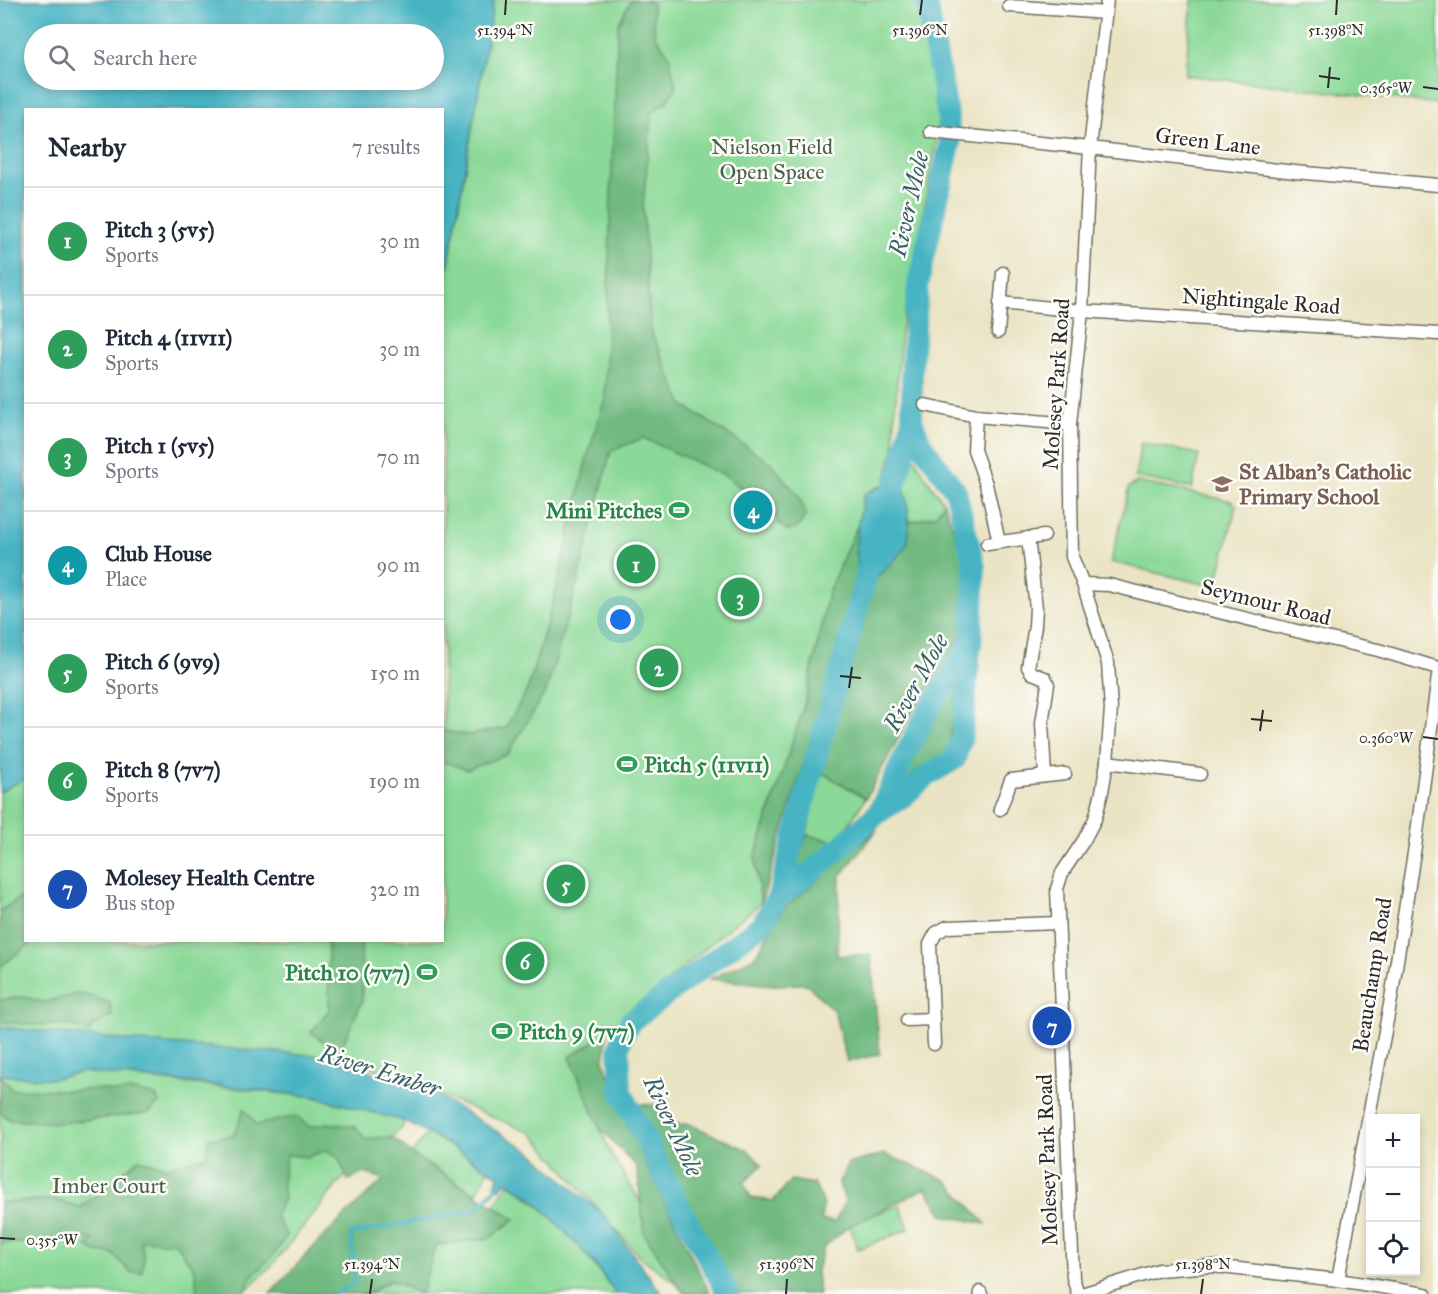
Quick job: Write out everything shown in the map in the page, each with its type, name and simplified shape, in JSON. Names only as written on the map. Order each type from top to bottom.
[{"type":"street","points":[[1009,6],[1107,6]]},
{"type":"street","name":"Molesey Park Road","points":[[1080,1294],[1073,1278],[1057,888],[1062,873],[1095,819],[1107,762],[1111,709],[1108,663],[1072,557],[1070,424],[1082,311],[1090,148],[1107,6]]},
{"type":"street","name":"Green Lane","points":[[934,133],[974,135],[1295,172],[1438,185]]},
{"type":"street","points":[[998,332],[1003,273]]},
{"type":"street","name":"Nightingale Road","points":[[1000,303],[1082,311],[1438,334]]},
{"type":"street","points":[[925,405],[976,416],[1070,424]]},
{"type":"street","points":[[976,416],[974,450],[986,484],[993,543],[1044,536]]},
{"type":"street","points":[[1028,538],[1036,608],[1028,667],[1032,673],[1045,678],[1048,684],[1042,723],[1045,776]]},
{"type":"street","name":"Seymour Road","points":[[1083,584],[1108,585],[1378,650],[1438,669]]},
{"type":"street","name":"Beauchamp Road","points":[[1338,1280],[1391,999],[1416,840],[1438,676]]},
{"type":"street","points":[[1107,762],[1200,774]]},
{"type":"street","points":[[1000,810],[1011,780],[1065,774]]},
{"type":"street","points":[[934,1044],[930,944],[936,933],[947,927],[1058,923]]},
{"type":"street","points":[[908,1020],[933,1019]]},
{"type":"street","points":[[1080,1294],[1159,1270],[1212,1266],[1338,1280],[1425,1294]]},
{"type":"green space","name":"Nielson Field Open Space","points":[[494,0],[923,0],[938,133],[901,334],[894,448],[884,484],[864,494],[858,524],[829,590],[805,703],[755,856],[761,903],[607,1033],[570,1057],[611,1154],[697,1294],[692,1294],[639,1256],[532,1133],[340,1054],[344,1063],[323,1056],[143,1042],[0,1027],[0,967],[33,942],[328,942],[329,1010],[362,1001],[361,942],[444,942],[444,761],[467,770],[546,689],[577,584],[593,519],[553,603],[528,688],[506,728],[468,735],[444,731],[444,292]]},
{"type":"green space","points":[[631,0],[652,2],[655,35],[669,55],[676,87],[667,102],[652,112],[643,206],[651,332],[683,405],[770,462],[800,498],[806,515],[798,527],[788,531],[780,525],[774,514],[726,476],[643,438],[611,451],[547,689],[508,754],[467,770],[444,761],[444,731],[468,735],[506,728],[528,688],[553,603],[586,461],[605,398],[618,25]]},
{"type":"green space","points":[[1192,0],[1438,0],[1438,104],[1185,75]]},
{"type":"green space","points":[[1141,443],[1199,454],[1192,488],[1135,477]]},
{"type":"green space","points":[[914,457],[944,503],[936,515],[910,522],[903,482]]},
{"type":"green space","points":[[1137,482],[1232,501],[1236,506],[1216,587],[1111,562],[1129,487]]},
{"type":"green space","points":[[944,503],[962,554],[968,585],[961,637],[913,711],[866,798],[819,771],[869,584],[906,545],[910,522],[936,515]]},
{"type":"green space","points":[[858,524],[856,547],[859,583],[761,903],[755,857],[805,703],[829,590]]},
{"type":"green space","points":[[961,670],[948,752],[893,794]]},
{"type":"green space","points":[[819,771],[866,798],[837,842],[807,835]]},
{"type":"green space","points":[[24,779],[24,896],[0,911],[0,792]]},
{"type":"green space","points":[[877,830],[840,877],[837,956],[871,954],[880,1054],[847,1062],[834,1011],[807,984],[773,985],[710,979],[755,957],[783,909]]},
{"type":"green space","points":[[807,835],[837,842],[791,877]]},
{"type":"green space","points":[[24,896],[24,942],[33,942],[0,967],[0,911]]},
{"type":"green space","points":[[328,942],[361,942],[362,1001],[339,1053],[311,1032],[329,1010]]},
{"type":"green space","points":[[81,993],[110,1003],[112,1015],[93,1026],[89,1032],[70,1025],[0,1022],[0,1000],[23,997],[45,1002]]},
{"type":"green space","points":[[607,1033],[604,1061],[621,1113],[710,1294],[685,1294],[644,1233],[637,1167],[600,1128],[570,1057]]},
{"type":"green space","name":"Imber Court","points":[[82,1072],[315,1097],[404,1121],[402,1128],[341,1180],[273,1264],[242,1294],[0,1294],[0,1075],[52,1079]]},
{"type":"green space","points":[[0,1075],[12,1089],[134,1091],[156,1096],[159,1103],[149,1113],[59,1123],[10,1120],[0,1112]]},
{"type":"green space","points":[[635,1104],[658,1105],[660,1125],[689,1124],[748,1150],[762,1165],[744,1183],[751,1198],[773,1201],[791,1180],[814,1184],[823,1202],[821,1220],[835,1222],[845,1201],[839,1183],[848,1164],[884,1154],[946,1180],[986,1224],[943,1215],[926,1188],[848,1227],[824,1247],[816,1273],[819,1294],[737,1294]]},
{"type":"green space","points":[[244,1109],[257,1125],[296,1116],[310,1127],[327,1123],[356,1127],[366,1140],[391,1138],[411,1154],[515,1219],[490,1238],[436,1245],[421,1294],[390,1280],[368,1294],[270,1294],[321,1239],[384,1179],[364,1173],[348,1180],[338,1157],[327,1150],[307,1157],[287,1155],[282,1182],[284,1199],[275,1215],[287,1236],[273,1256],[251,1277],[244,1294],[197,1294],[195,1271],[176,1243],[141,1240],[144,1258],[142,1273],[130,1272],[113,1254],[96,1252],[86,1246],[93,1239],[57,1239],[40,1246],[0,1243],[0,1203],[51,1199],[81,1207],[138,1159],[168,1167],[206,1156],[209,1138],[234,1135]]},
{"type":"green space","points":[[428,1133],[489,1170],[476,1194],[411,1154]]},
{"type":"green space","points":[[509,1183],[540,1206],[568,1234],[616,1294],[421,1294],[436,1245],[490,1238],[515,1219],[494,1206]]},
{"type":"green space","points":[[900,1205],[909,1229],[858,1249],[849,1224]]},
{"type":"green space","points":[[390,1280],[421,1294],[368,1294]]},
{"type":"water","points":[[0,0],[494,0],[444,292],[444,108],[24,108],[24,779],[0,792]]},
{"type":"water","points":[[896,480],[903,482],[906,497],[909,515],[908,541],[888,567],[869,584],[859,583],[856,547],[864,494]]},
{"type":"water","points":[[0,1027],[143,1042],[323,1056],[434,1094],[530,1151],[604,1215],[662,1294],[616,1294],[595,1264],[529,1196],[506,1181],[500,1189],[495,1185],[499,1176],[443,1141],[404,1121],[315,1097],[226,1086],[82,1072],[52,1079],[0,1075]]},
{"type":"waterway","name":"River Mole","points":[[886,508],[900,470],[912,421],[912,364],[918,284],[950,144],[948,117],[927,0]]},
{"type":"waterway","name":"River Mole","points":[[778,897],[826,860],[878,813],[928,711],[971,644],[975,568],[956,492],[921,443],[912,421]]},
{"type":"waterway","name":"River Mole","points":[[728,1294],[678,1204],[621,1091],[619,1048],[630,1022],[762,924],[778,897],[872,554]]},
{"type":"waterway","points":[[878,813],[903,797],[925,777],[955,759],[962,736],[970,648]]},
{"type":"waterway","points":[[336,1294],[355,1283],[351,1234],[476,1210],[500,1184]]},
{"type":"place","name":"St Alban's Catholic Primary School","points":[[1222,484]]},
{"type":"place","name":"Mini Pitches","points":[[679,510]]},
{"type":"place","name":"Club House","points":[[753,510]]},
{"type":"place","name":"Pitch 3 (5v5)","points":[[636,564]]},
{"type":"place","name":"Pitch 1 (5v5)","points":[[740,597]]},
{"type":"place","name":"Pitch 4 (11v11)","points":[[659,668]]},
{"type":"place","name":"Pitch 5 (11v11)","points":[[627,764]]},
{"type":"place","name":"Pitch 6 (9v9)","points":[[566,884]]},
{"type":"place","name":"Pitch 8 (7v7)","points":[[525,961]]},
{"type":"place","name":"Pitch 10 (7v7)","points":[[427,972]]},
{"type":"place","name":"Molesey Health Centre","points":[[1052,1026]]},
{"type":"place","name":"Pitch 9 (7v7)","points":[[502,1031]]},
{"type":"water label","name":"River Ember","points":[[380,1071]]}]
